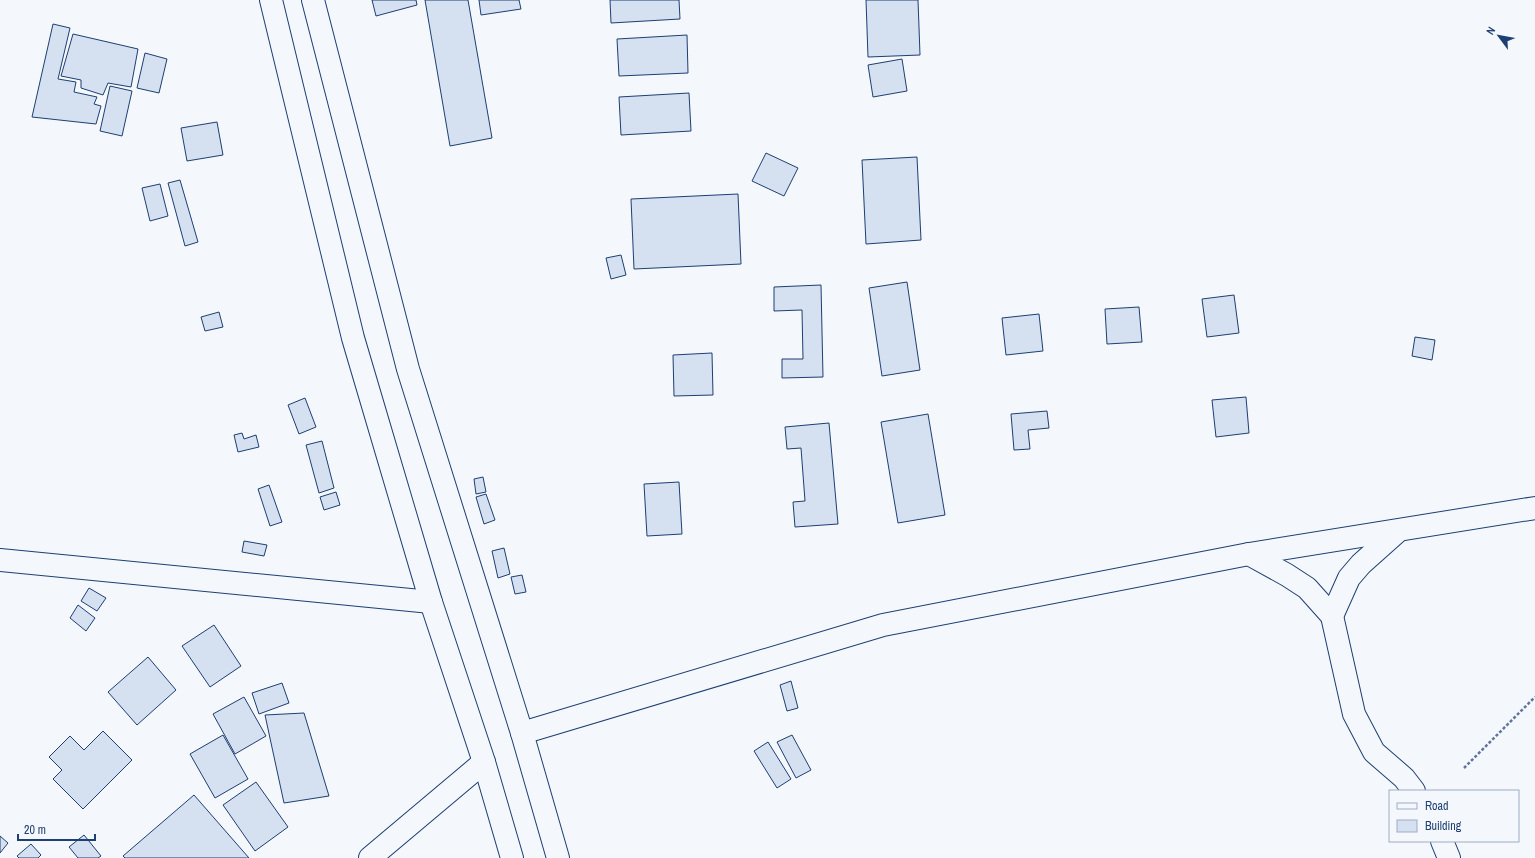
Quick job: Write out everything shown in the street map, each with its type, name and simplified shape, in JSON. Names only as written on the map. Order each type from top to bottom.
[{"type":"street","points":[[271,0],[352,338],[431,602],[484,762],[512,858]]},
{"type":"street","points":[[313,0],[408,369],[522,733],[558,858]]},
{"type":"street","points":[[522,733],[883,625],[1249,554],[1535,508]]},
{"type":"street","points":[[1332,616],[1349,578],[1361,564],[1398,531]]},
{"type":"street","points":[[1249,554],[1307,588],[1332,616],[1354,714],[1374,752],[1404,778],[1413,790]]},
{"type":"street","points":[[0,560],[431,602]]},
{"type":"street","points":[[370,858],[484,762]]},
{"type":"street","points":[[1442,842],[1449,858]]},
{"type":"path","points":[[1464,768],[1535,697]]},
{"type":"building","points":[[372,0],[416,0],[417,5],[376,16]]},
{"type":"building","points":[[425,0],[468,0],[492,138],[450,146]]},
{"type":"building","points":[[479,0],[519,0],[521,9],[481,15]]},
{"type":"building","points":[[610,0],[679,0],[680,19],[611,23]]},
{"type":"building","points":[[866,0],[918,0],[920,55],[868,57]]},
{"type":"building","points":[[53,24],[70,28],[58,79],[76,82],[74,92],[97,97],[94,104],[101,106],[96,124],[32,117]]},
{"type":"building","points":[[73,34],[138,49],[131,87],[108,83],[103,95],[81,88],[81,80],[61,76]]},
{"type":"building","points":[[687,35],[688,73],[619,76],[617,39]]},
{"type":"building","points":[[145,53],[167,59],[159,93],[137,88]]},
{"type":"building","points":[[902,59],[907,91],[873,97],[868,65]]},
{"type":"building","points":[[110,86],[132,91],[122,136],[100,131]]},
{"type":"building","points":[[689,93],[691,131],[621,135],[619,97]]},
{"type":"building","points":[[217,122],[223,155],[187,161],[181,128]]},
{"type":"building","points":[[766,153],[798,168],[784,196],[752,181]]},
{"type":"building","points":[[917,157],[921,240],[866,244],[862,160]]},
{"type":"building","points":[[180,180],[198,242],[185,246],[168,183]]},
{"type":"building","points":[[160,184],[168,216],[150,221],[142,188]]},
{"type":"building","points":[[738,194],[741,264],[634,269],[631,199]]},
{"type":"building","points":[[621,255],[626,275],[611,279],[606,258]]},
{"type":"building","points":[[907,282],[920,370],[882,376],[869,288]]},
{"type":"building","points":[[821,285],[823,377],[782,378],[782,359],[803,359],[802,310],[774,311],[774,287]]},
{"type":"building","points":[[1234,295],[1239,333],[1207,337],[1202,299]]},
{"type":"building","points":[[1139,307],[1142,342],[1107,344],[1105,309]]},
{"type":"building","points":[[219,312],[223,327],[205,331],[201,317]]},
{"type":"building","points":[[1039,314],[1043,351],[1006,355],[1002,318]]},
{"type":"building","points":[[1415,337],[1435,340],[1432,360],[1412,356]]},
{"type":"building","points":[[712,353],[713,395],[674,396],[673,355]]},
{"type":"building","points":[[1246,397],[1249,433],[1216,437],[1212,400]]},
{"type":"building","points":[[305,398],[316,427],[299,434],[288,405]]},
{"type":"building","points":[[1047,411],[1049,428],[1028,430],[1030,449],[1014,450],[1011,414]]},
{"type":"building","points":[[928,414],[945,515],[898,523],[881,422]]},
{"type":"building","points":[[829,423],[838,524],[795,527],[793,502],[805,501],[801,448],[787,449],[785,427]]},
{"type":"building","points":[[242,433],[244,439],[256,435],[259,447],[238,452],[234,435]]},
{"type":"building","points":[[322,441],[334,488],[319,493],[306,445]]},
{"type":"building","points":[[483,477],[486,492],[476,494],[474,479]]},
{"type":"building","points":[[679,482],[682,534],[647,536],[644,484]]},
{"type":"building","points":[[269,485],[282,522],[270,526],[258,489]]},
{"type":"building","points":[[336,492],[340,505],[324,510],[320,497]]},
{"type":"building","points":[[486,494],[495,520],[484,524],[476,497]]},
{"type":"building","points":[[244,541],[267,545],[264,556],[242,552]]},
{"type":"building","points":[[504,548],[510,574],[498,578],[492,551]]},
{"type":"building","points":[[522,575],[526,592],[515,594],[511,577]]},
{"type":"building","points":[[89,588],[106,598],[97,611],[81,601]]},
{"type":"building","points":[[78,605],[95,618],[86,631],[70,618]]},
{"type":"building","points":[[214,625],[241,666],[210,687],[182,646]]},
{"type":"building","points":[[148,657],[176,690],[137,725],[108,692]]},
{"type":"building","points":[[791,681],[798,708],[787,711],[780,685]]},
{"type":"building","points":[[282,683],[289,703],[259,714],[252,693]]},
{"type":"building","points":[[244,697],[266,736],[235,754],[213,714]]},
{"type":"building","points":[[304,713],[329,796],[284,803],[265,715]]},
{"type":"building","points":[[103,731],[132,760],[83,809],[53,779],[62,770],[49,757],[70,736],[84,750]]},
{"type":"building","points":[[223,735],[248,779],[215,798],[190,754]]},
{"type":"building","points":[[792,735],[811,770],[796,778],[777,742]]},
{"type":"building","points":[[768,742],[791,779],[777,788],[754,751]]},
{"type":"building","points":[[256,782],[288,827],[255,851],[223,805]]},
{"type":"building","points":[[194,795],[249,858],[125,858],[123,856]]},
{"type":"building","points":[[84,835],[101,856],[98,858],[78,858],[69,847]]},
{"type":"building","points":[[0,836],[8,843],[0,853]]},
{"type":"building","points":[[31,844],[41,855],[38,858],[19,858],[17,856]]}]
